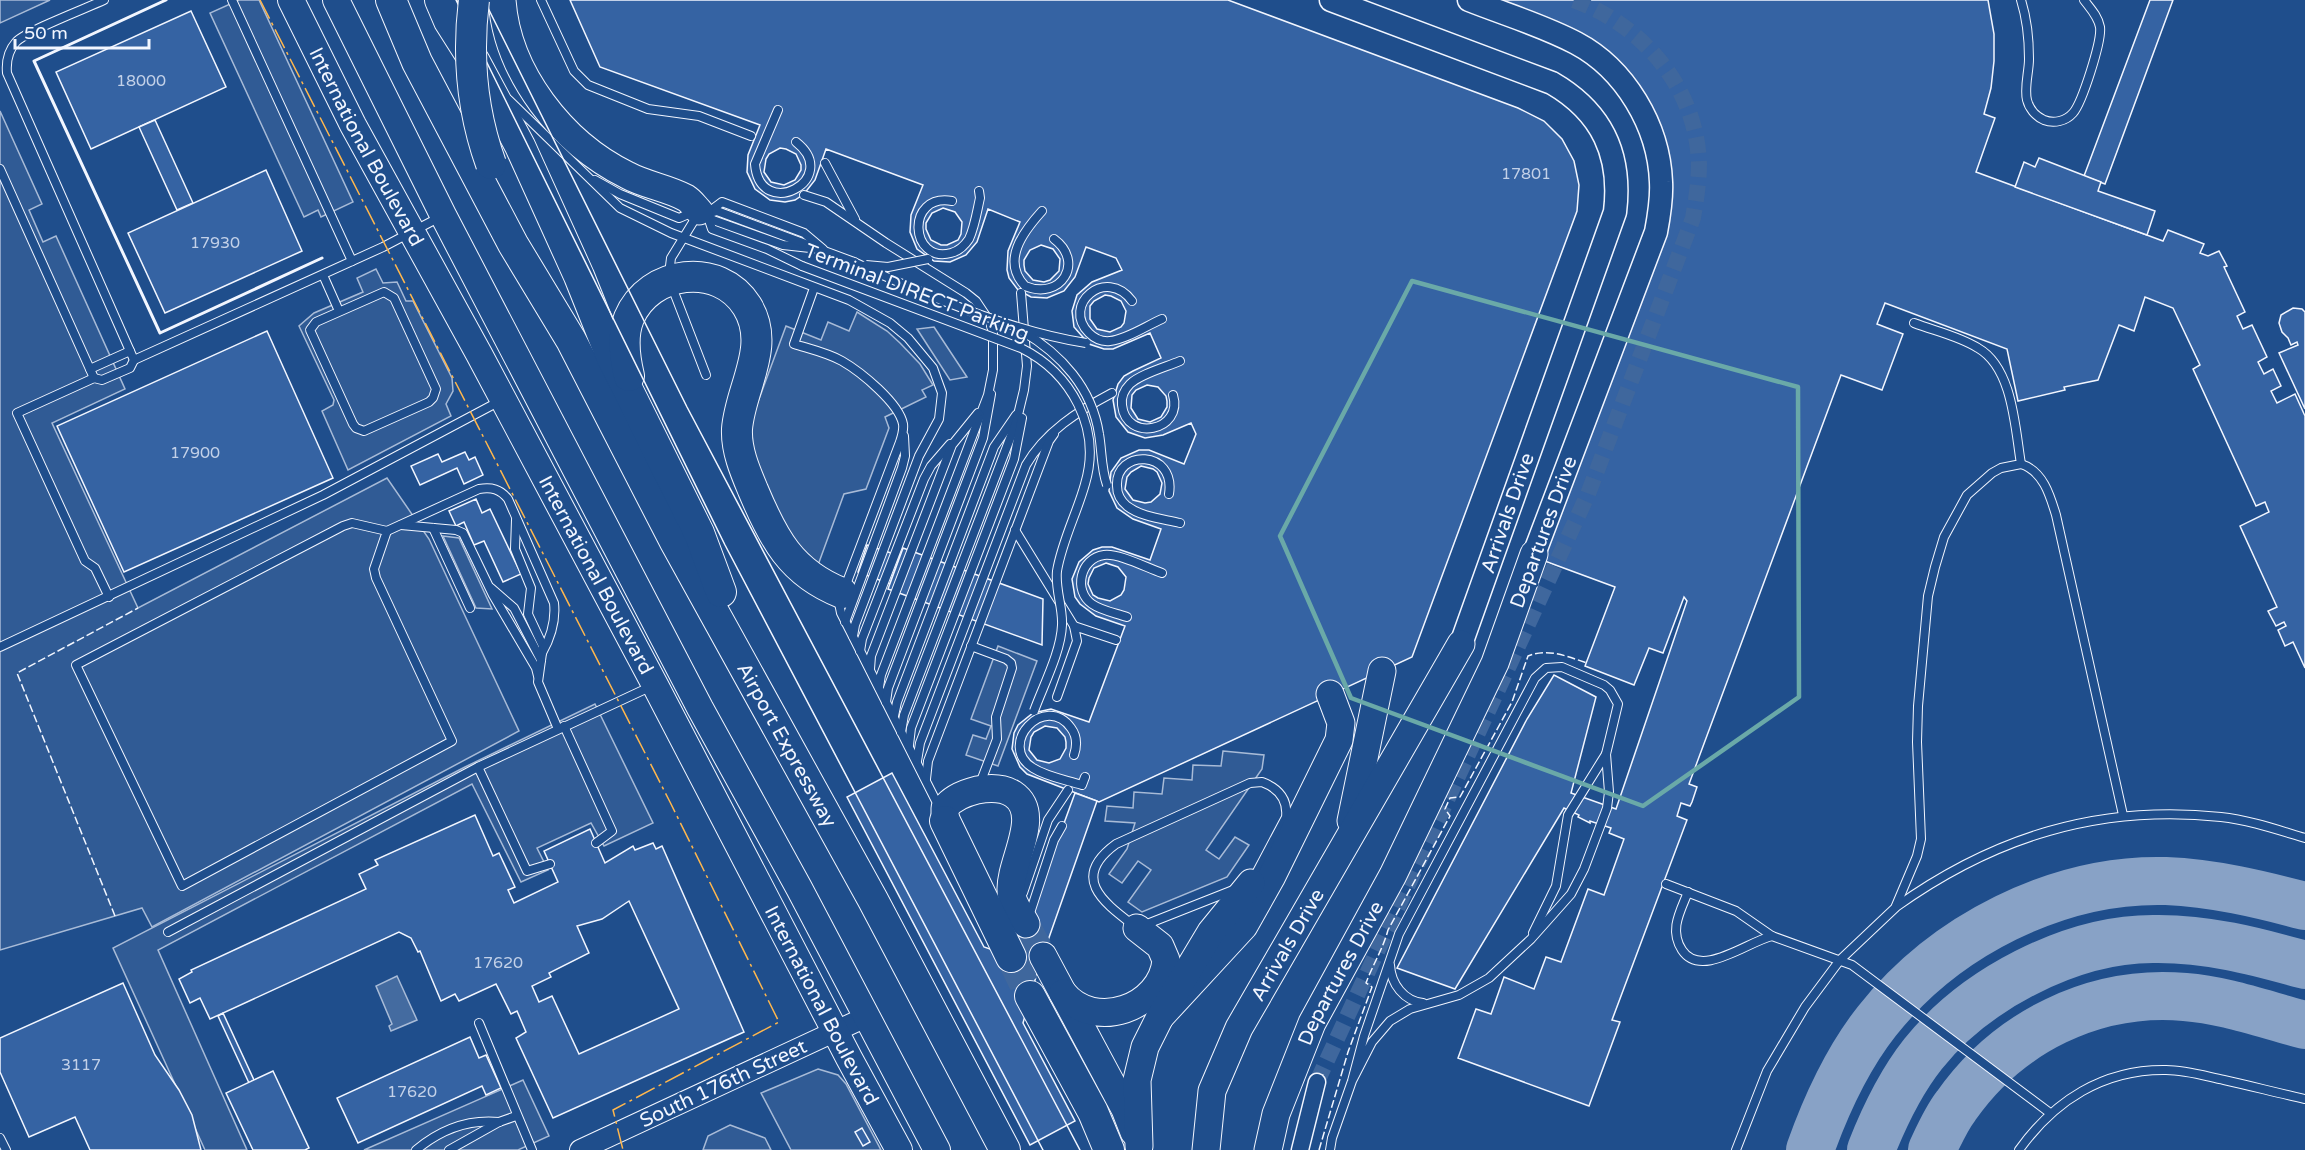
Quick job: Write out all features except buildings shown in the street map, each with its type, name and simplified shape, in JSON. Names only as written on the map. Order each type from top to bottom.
[{"type":"highway","points":[[391,0],[404,34],[513,244],[571,340]]},
{"type":"highway","points":[[440,0],[458,37],[475,62],[520,146],[562,236],[611,356],[699,533],[753,679]]},
{"type":"highway","points":[[456,0],[455,22],[458,37]]},
{"type":"highway","points":[[474,0],[471,36],[473,90],[479,125],[491,164],[526,236],[571,340]]},
{"type":"highway","points":[[502,0],[514,52],[530,85],[549,111],[599,158],[624,174],[687,199],[695,214]]},
{"type":"highway","points":[[637,411],[627,368],[626,329],[633,309],[643,297],[657,287],[685,276],[712,278],[732,290],[747,306],[753,318],[758,345],[737,431],[745,472],[766,523],[781,547],[800,568],[823,585],[844,607]]},
{"type":"highway","name":"Airport Expressway","points":[[571,340],[675,540],[873,900],[1005,1150]]},
{"type":"highway","name":"Departures Drive","points":[[1270,1139],[1312,1023],[1393,875],[1495,663],[1534,554]]},
{"type":"highway","name":"Arrivals Drive","points":[[1206,1150],[1212,1091],[1239,1028],[1461,644]]},
{"type":"highway","points":[[1346,846],[1383,670]]},
{"type":"highway","points":[[1160,1017],[1230,943],[1255,909],[1339,740],[1341,723],[1330,694]]},
{"type":"highway","points":[[1011,957],[945,821],[945,808],[953,800],[982,789],[1007,791],[1018,798],[1025,810],[1026,823],[1012,877],[1011,892],[1016,908],[1026,920]]},
{"type":"highway","points":[[1140,1148],[1137,1080],[1139,1064],[1145,1047],[1160,1017],[1211,932],[1251,883]]},
{"type":"highway","points":[[1063,993],[1075,1005],[1096,1011],[1116,1012],[1142,1002],[1154,988],[1166,960],[1160,946],[1137,928]]},
{"type":"highway","points":[[1045,959],[1125,1109],[1140,1148]]},
{"type":"highway","points":[[1030,996],[1093,1112],[1109,1150]]},
{"type":"main road","name":"International Boulevard","points":[[291,0],[353,125],[413,232],[655,685],[899,1150]]},
{"type":"main road","name":"International Boulevard","points":[[336,0],[443,215],[700,708],[799,888],[937,1150]]},
{"type":"main road","name":"Arrivals Drive","points":[[1331,0],[1552,83],[1577,100],[1590,113],[1608,142],[1614,160],[1617,194],[1612,221],[1461,644]]},
{"type":"main road","name":"Departures Drive","points":[[1469,0],[1557,34],[1578,44],[1601,60],[1621,79],[1637,102],[1658,153],[1661,207],[1656,232],[1534,554]]},
{"type":"main road","points":[[646,602],[664,672],[655,685]]},
{"type":"main road","points":[[655,685],[662,682],[673,684],[700,708]]},
{"type":"street","name":"South 176th Street","points":[[580,1150],[866,1017]]},
{"type":"street","points":[[1300,1150],[1317,1082]]},
{"type":"lane","points":[[104,0],[22,37],[4,60],[9,80],[132,356],[130,368],[102,380],[94,378],[17,413],[85,561],[95,568],[109,597]]},
{"type":"lane","points":[[232,0],[352,261]]},
{"type":"lane","points":[[541,0],[574,71],[588,85],[648,109],[699,116],[751,136]]},
{"type":"lane","points":[[2024,1],[2029,59],[2026,96],[2028,103],[2041,119],[2055,122],[2069,117],[2078,107],[2098,47],[2100,29],[2098,21],[2084,0]]},
{"type":"lane","points":[[475,62],[501,92],[620,208],[683,238],[849,300],[890,323],[921,352],[933,368],[942,393],[941,411],[935,428],[919,456],[855,625],[853,636]]},
{"type":"lane","points":[[778,110],[755,164],[756,173],[767,189],[785,194],[794,191],[807,179],[810,162],[808,154],[796,142]]},
{"type":"lane","points":[[825,164],[856,221]]},
{"type":"lane","points":[[0,169],[94,378]]},
{"type":"lane","points":[[585,174],[620,194],[695,214],[783,245],[819,249],[854,262],[905,286],[1003,322],[1057,338],[1086,343]]},
{"type":"lane","points":[[952,201],[937,201],[930,204],[919,218],[919,235],[923,243],[936,253],[954,252],[968,240],[980,191]]},
{"type":"lane","points":[[804,195],[826,202],[966,293],[976,301],[990,322],[993,333],[993,370],[987,422],[888,688],[886,702]]},
{"type":"lane","points":[[706,375],[670,280],[669,268],[695,214],[722,202],[804,233],[832,255]]},
{"type":"lane","points":[[1042,211],[1028,226],[1014,261],[1014,270],[1025,286],[1044,290],[1053,288],[1065,276],[1069,259],[1066,251],[1054,238]]},
{"type":"lane","name":"Terminal DIRECT Parking","points":[[695,214],[712,230],[778,254],[802,266],[1008,342],[1047,363],[1057,373],[1079,406],[1087,432],[1088,472],[1057,572],[1062,634],[1034,711]]},
{"type":"lane","points":[[90,369],[132,356],[323,275],[443,215]]},
{"type":"lane","points":[[854,262],[888,267],[928,260]]},
{"type":"lane","points":[[323,275],[339,311]]},
{"type":"lane","points":[[814,288],[794,344],[841,360],[893,404],[903,426],[905,450],[902,468]]},
{"type":"lane","points":[[1132,301],[1118,288],[1095,290],[1082,304],[1080,318],[1091,336],[1102,341],[1110,341],[1162,319]]},
{"type":"lane","points":[[380,293],[392,295],[435,384],[433,399],[368,430],[356,428],[310,330],[316,322],[339,311],[380,293]]},
{"type":"lane","points":[[908,746],[911,728],[1017,447],[1027,366],[1021,293]]},
{"type":"lane","points":[[1003,322],[1046,347],[1065,365],[1083,389],[1097,424],[1101,461],[1107,485]]},
{"type":"lane","points":[[1914,323],[1969,343],[1987,353],[1998,364],[2010,399],[2021,465]]},
{"type":"lane","points":[[1173,395],[1174,408],[1171,416],[1159,428],[1141,429],[1126,418],[1122,410],[1124,392],[1129,384],[1180,361]]},
{"type":"lane","points":[[879,687],[889,653],[983,405],[993,370]]},
{"type":"lane","points":[[902,732],[904,715],[1012,434],[1024,390]]},
{"type":"lane","points":[[1001,492],[1022,460],[1043,441],[1064,423],[1112,393]]},
{"type":"lane","points":[[0,647],[323,495],[502,400]]},
{"type":"lane","points":[[860,651],[862,639],[924,478],[931,466],[983,405]]},
{"type":"lane","points":[[968,478],[982,456],[1016,416],[1020,407]]},
{"type":"lane","points":[[926,780],[928,761],[1049,441],[1064,423]]},
{"type":"lane","points":[[903,426],[900,442],[844,607],[860,651],[945,821]]},
{"type":"lane","points":[[844,607],[902,468],[907,459],[935,428]]},
{"type":"lane","points":[[894,718],[897,702],[940,587],[994,447],[1005,429]]},
{"type":"lane","points":[[870,669],[872,656],[957,437]]},
{"type":"lane","points":[[917,762],[920,743],[1026,465],[1043,441]]},
{"type":"lane","points":[[1169,494],[1170,485],[1165,470],[1151,460],[1133,460],[1125,465],[1117,481],[1120,499],[1126,506],[1180,523]]},
{"type":"lane","points":[[1896,908],[1917,856],[1921,839],[1917,742],[1918,706],[1928,596],[1944,537],[1967,495],[2001,468],[2021,465],[2032,469],[2039,476],[2051,498],[2123,815]]},
{"type":"lane","points":[[387,531],[374,569],[376,578],[452,741],[182,886],[76,665],[343,526],[352,523],[387,531],[479,489],[488,488],[504,493],[554,603],[554,624],[538,676]]},
{"type":"lane","points":[[516,516],[515,549],[530,582],[531,595],[528,614],[542,642],[542,658]]},
{"type":"lane","points":[[401,525],[456,530],[463,533],[488,586],[536,668],[542,694],[612,831],[596,843]]},
{"type":"lane","points":[[433,528],[469,605]]},
{"type":"lane","points":[[1015,530],[1074,626],[1077,641],[1057,697]]},
{"type":"lane","points":[[1127,617],[1100,608],[1085,597],[1081,579],[1083,570],[1089,563],[1104,555],[1113,555],[1161,573]]},
{"type":"lane","points":[[488,586],[514,608],[542,658]]},
{"type":"lane","points":[[1074,626],[1116,640]]},
{"type":"lane","points":[[971,646],[1006,659],[1012,668],[996,717],[997,739],[981,781],[982,789]]},
{"type":"lane","points":[[1330,1150],[1364,1036],[1399,934],[1535,678],[1540,672],[1554,666],[1562,667],[1604,685],[1610,690],[1618,704],[1618,712],[1606,754],[1568,815],[1556,886],[1534,931],[1516,955]]},
{"type":"lane","points":[[168,932],[478,767],[655,685]]},
{"type":"lane","points":[[1074,755],[1076,741],[1074,732],[1062,720],[1053,717],[1036,719],[1023,733],[1020,742],[1021,752],[1025,761],[1032,768],[1082,785],[1085,777]]},
{"type":"lane","points":[[1352,1081],[1372,1042],[1390,1021],[1410,1009],[1459,995],[1474,988],[1516,955],[1571,894],[1584,869],[1609,801],[1606,754]]},
{"type":"lane","points":[[478,767],[527,871],[550,864]]},
{"type":"lane","points":[[1262,782],[1279,792],[1286,805],[1286,817],[1251,883],[1137,928],[1107,905],[1098,894],[1094,874],[1102,856],[1127,838],[1250,783],[1262,782]]},
{"type":"lane","points":[[1026,920],[1022,898],[1031,868],[1048,820],[1068,790]]},
{"type":"lane","points":[[1736,1150],[1767,1071],[1805,1006],[1840,960],[1896,908],[1932,882],[1968,861],[2044,832],[2086,821],[2123,815],[2223,817],[2305,838]]},
{"type":"lane","points":[[1026,920],[1054,840],[1062,826]]},
{"type":"lane","points":[[1666,884],[1736,911],[1772,936],[1852,965],[2050,1113]]},
{"type":"lane","points":[[1688,892],[1674,930],[1677,942],[1690,958],[1702,961],[1716,960],[1760,939],[1772,936]]},
{"type":"lane","points":[[1392,955],[1390,972],[1399,990],[1412,1001],[1430,1004]]},
{"type":"lane","points":[[479,1023],[532,1150]]},
{"type":"lane","points":[[2019,1150],[2033,1130],[2067,1100],[2092,1086],[2142,1071],[2167,1070],[2192,1073],[2305,1099]]},
{"type":"lane","points":[[449,1150],[499,1122],[516,1116]]},
{"type":"lane","points":[[416,1150],[466,1123],[482,1120],[499,1122]]},
{"type":"lane","points":[[0,1138],[6,1150]]},
{"type":"highlighted area","points":[[1412,281],[1798,387],[1799,697],[1643,806],[1351,698],[1280,536]]},
{"type":"shaded area","points":[[0,0],[50,0],[0,23]]},
{"type":"shaded area","points":[[239,0],[259,0],[353,202],[321,217],[318,210],[304,217],[210,13]]},
{"type":"shaded area","points":[[0,111],[42,204],[29,210],[43,242],[56,236],[125,389],[52,423],[138,608],[387,478],[429,539],[519,731],[152,927],[142,908],[0,950]]},
{"type":"shaded area","points":[[376,269],[383,283],[397,282],[406,301],[413,301],[452,378],[453,391],[446,404],[451,416],[348,470],[322,411],[333,405],[334,400],[299,326],[314,313],[363,292],[357,278]]},
{"type":"shaded area","points":[[857,312],[887,331],[900,343],[920,364],[933,385],[922,390],[926,397],[885,417],[889,428],[866,489],[844,494],[818,565],[801,558],[749,457],[752,418],[786,326],[821,340],[828,322],[849,331]]},
{"type":"shaded area","points":[[934,327],[967,377],[950,380],[917,329]]},
{"type":"shaded area","points":[[443,536],[459,538],[492,609],[476,608]]},
{"type":"shaded area","points":[[998,646],[1037,661],[998,766],[966,755],[973,735],[986,739],[991,726],[971,719]]},
{"type":"shaded area","points":[[595,704],[653,823],[604,846],[591,823],[537,848],[548,870],[521,882],[472,784],[158,950],[247,1150],[205,1150],[113,948],[465,767]]},
{"type":"shaded area","points":[[1223,751],[1264,755],[1262,769],[1206,850],[1219,859],[1235,837],[1249,845],[1227,877],[1142,912],[1128,902],[1151,870],[1138,861],[1122,883],[1109,874],[1127,849],[1135,823],[1105,821],[1107,806],[1133,808],[1134,792],[1162,794],[1164,778],[1192,780],[1193,765],[1221,766]]},
{"type":"shaded area","points":[[397,976],[417,1020],[391,1031],[389,1026],[392,1024],[376,986]]},
{"type":"shaded area","points":[[818,1069],[838,1075],[846,1084],[881,1150],[791,1150],[761,1093]]},
{"type":"shaded area","points":[[523,1080],[549,1136],[518,1150],[364,1150]]},
{"type":"shaded area","points":[[730,1125],[765,1138],[771,1150],[703,1150],[708,1136]]},
{"type":"taxiway","points":[[1810,1150],[1838,1083],[1856,1051],[1877,1021],[1904,990],[1935,963],[1969,939],[2006,918],[2044,902],[2084,890],[2125,883],[2166,881],[2253,893],[2305,906]]},
{"type":"taxiway","points":[[1871,1150],[1900,1088],[1923,1054],[1969,1009],[1996,989],[2026,972],[2089,948],[2121,941],[2153,939],[2173,939],[2230,946],[2305,965]]},
{"type":"taxiway","points":[[1932,1150],[1956,1106],[1977,1080],[2001,1057],[2027,1037],[2086,1008],[2118,1000],[2151,996],[2185,997],[2230,1005],[2305,1025]]},
{"type":"tunnel","points":[[1317,1082],[1588,494],[1693,218],[1699,171],[1696,136],[1688,110],[1676,85],[1661,62],[1643,42],[1622,25],[1573,0]]},
{"type":"tunnel","points":[[1026,924],[1043,956]]},
{"type":"tunnel","points":[[1011,957],[1030,996]]},
{"type":"tram line","points":[[456,0],[725,545],[1043,1150]]},
{"type":"tram line","points":[[484,0],[687,407],[1080,1150]]},
{"type":"fence","points":[[115,916],[17,673],[138,608]]},
{"type":"fence","points":[[1319,1150],[1348,1052],[1372,987],[1366,983],[1388,930],[1450,816],[1445,809],[1450,798],[1460,797],[1512,702],[1528,656],[1550,653],[1587,663]]},
{"type":"wall","points":[[166,0],[34,61],[160,333],[322,258]]},
{"type":"power","points":[[260,0],[670,802],[779,1022],[613,1110],[623,1150]]}]
